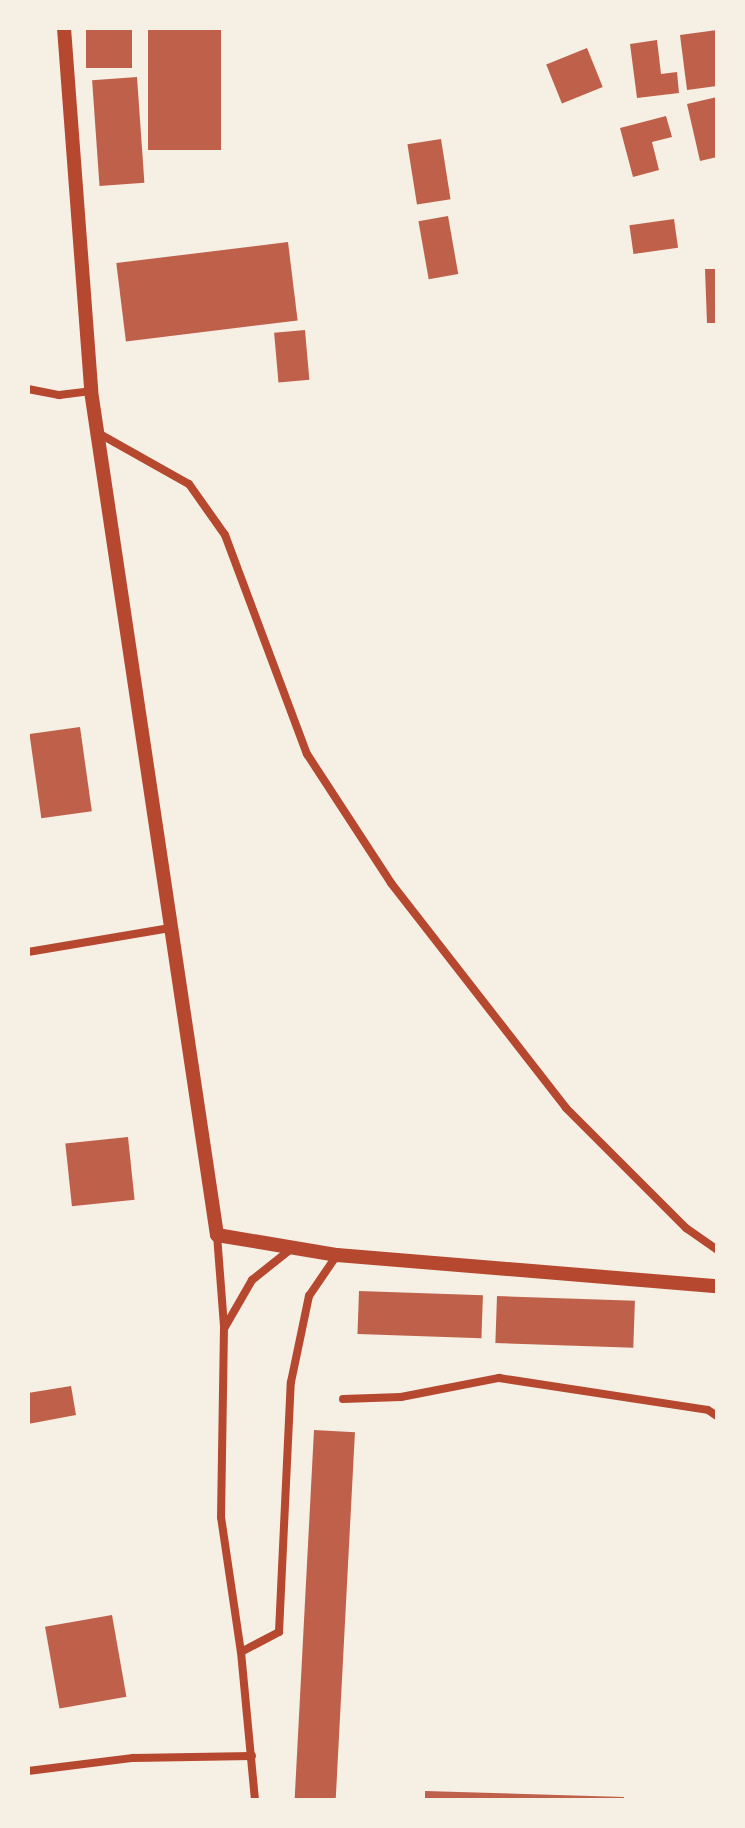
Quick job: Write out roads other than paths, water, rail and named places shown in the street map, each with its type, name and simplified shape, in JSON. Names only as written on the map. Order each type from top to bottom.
[{"type":"street","points":[[64,28],[91,391],[217,1235],[224,1327],[221,1517],[241,1652],[255,1800]]},
{"type":"street","points":[[28,389],[59,395],[91,391]]},
{"type":"street","points":[[97,433],[189,484],[225,535],[307,754],[391,883],[566,1108],[686,1228],[717,1250]]},
{"type":"street","points":[[28,952],[170,928]]},
{"type":"street","points":[[217,1235],[337,1255],[717,1286]]},
{"type":"street","points":[[224,1327],[252,1280],[291,1249]]},
{"type":"street","points":[[241,1652],[279,1632],[291,1382],[309,1296],[337,1255]]},
{"type":"street","points":[[343,1399],[401,1397],[499,1378],[708,1410],[717,1416]]},
{"type":"street","points":[[28,1771],[133,1758],[252,1756]]}]
